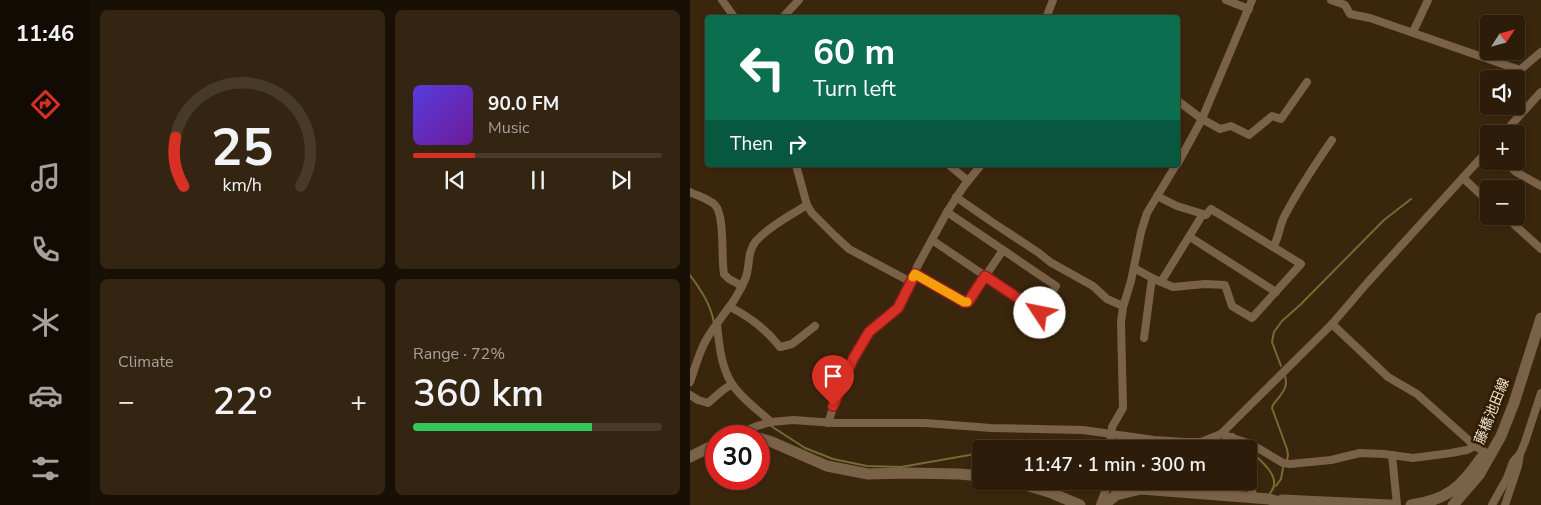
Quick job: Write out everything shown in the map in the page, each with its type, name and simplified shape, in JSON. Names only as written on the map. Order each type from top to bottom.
[{"type":"street","points":[[722,0],[733,15]]},
{"type":"street","points":[[785,15],[799,0]]},
{"type":"street","points":[[1047,15],[1053,0]]},
{"type":"street","points":[[1226,0],[1251,3],[1260,0]]},
{"type":"street","points":[[1331,0],[1346,2],[1350,14],[1370,18],[1413,32],[1520,70],[1541,52]]},
{"type":"street","points":[[1413,32],[1428,0]]},
{"type":"street","points":[[1180,159],[1202,119],[1251,3]]},
{"type":"street","points":[[1180,103],[1220,129],[1231,126],[1249,135],[1272,116],[1281,119],[1308,82]]},
{"type":"street","points":[[1511,125],[1541,92]]},
{"type":"street","points":[[1273,247],[1283,218],[1301,187],[1304,178],[1332,140]]},
{"type":"street","points":[[760,425],[793,420],[926,423],[991,428],[1083,430],[1154,440],[1201,442],[1221,434],[1332,324],[1480,159]]},
{"type":"street","points":[[797,167],[807,205],[812,213],[849,249],[964,302],[968,302],[1003,250]]},
{"type":"street","points":[[951,167],[968,181]]},
{"type":"street","points":[[828,422],[839,390],[857,352],[869,332],[898,308],[947,212],[978,167]]},
{"type":"street","points":[[1111,440],[1112,427],[1123,408],[1120,322],[1123,306],[1147,213],[1175,167]]},
{"type":"street","points":[[1514,170],[1541,186]]},
{"type":"street","points":[[1462,178],[1480,194]]},
{"type":"street","points":[[690,192],[714,203],[719,209],[724,274],[742,286]]},
{"type":"street","points":[[1134,268],[1173,287],[1226,284],[1232,306],[1252,318],[1301,264],[1211,209],[1206,215],[1177,206],[1157,196]]},
{"type":"street","points":[[956,197],[1050,262],[1092,286],[1106,300],[1123,306]]},
{"type":"street","points":[[690,382],[704,343],[730,307],[742,286],[749,266],[749,253],[755,242],[775,225],[807,205]]},
{"type":"street","points":[[932,240],[1040,313],[1056,286],[947,212]]},
{"type":"street","points":[[1161,282],[1203,214]]},
{"type":"street","points":[[1515,225],[1541,249]]},
{"type":"street","points":[[1190,237],[1276,292]]},
{"type":"street","points":[[1144,338],[1152,278]]},
{"type":"street","points":[[730,307],[756,322],[780,346],[792,344],[816,326]]},
{"type":"street","name":"藤橋池田線","points":[[1453,505],[1479,475],[1501,436],[1541,318]]},
{"type":"street","points":[[718,324],[724,368],[732,384],[743,397],[771,422]]},
{"type":"street","points":[[1332,324],[1388,377],[1418,394],[1480,449]]},
{"type":"street","points":[[690,395],[708,403],[732,384]]},
{"type":"street","points":[[1411,505],[1425,503],[1452,492],[1469,475],[1480,449],[1519,386]]},
{"type":"street","points":[[1505,505],[1541,393]]},
{"type":"street","points":[[1221,434],[1251,444],[1283,463],[1290,464],[1331,460],[1360,453],[1413,458],[1480,449]]},
{"type":"street","points":[[770,441],[827,466],[868,474],[908,472],[972,475]]},
{"type":"street","points":[[690,457],[705,450]]},
{"type":"street","points":[[1492,505],[1507,478],[1513,462],[1520,454]]},
{"type":"street","points":[[1392,455],[1397,505]]},
{"type":"street","points":[[1102,505],[1116,495],[1141,489],[1252,497],[1268,502],[1289,505]]},
{"type":"street","points":[[1042,490],[1080,505]]},
{"type":"street","points":[[1102,505],[1106,490]]},
{"type":"street","points":[[1252,490],[1252,497]]},
{"type":"street","points":[[1268,502],[1390,505]]},
{"type":"waterway","points":[[1281,366],[1272,342],[1274,332],[1282,321],[1384,220],[1411,199]]},
{"type":"waterway","points":[[690,275],[705,298],[711,310],[714,323]]},
{"type":"waterway","points":[[1285,376],[1285,388],[1272,408],[1287,449],[1287,460]]},
{"type":"waterway","points":[[771,426],[805,448],[833,459],[867,466],[901,467],[972,455]]},
{"type":"waterway","points":[[1257,457],[1272,475],[1274,487],[1270,493]]},
{"type":"waterway","points":[[1276,486],[1281,479],[1283,468]]},
{"type":"slow traffic","points":[[913,277],[915,274],[967,302]]},
{"type":"route","points":[[833,406],[853,359],[869,332],[898,308],[915,274],[964,302],[968,302],[985,276],[1040,313]]}]
